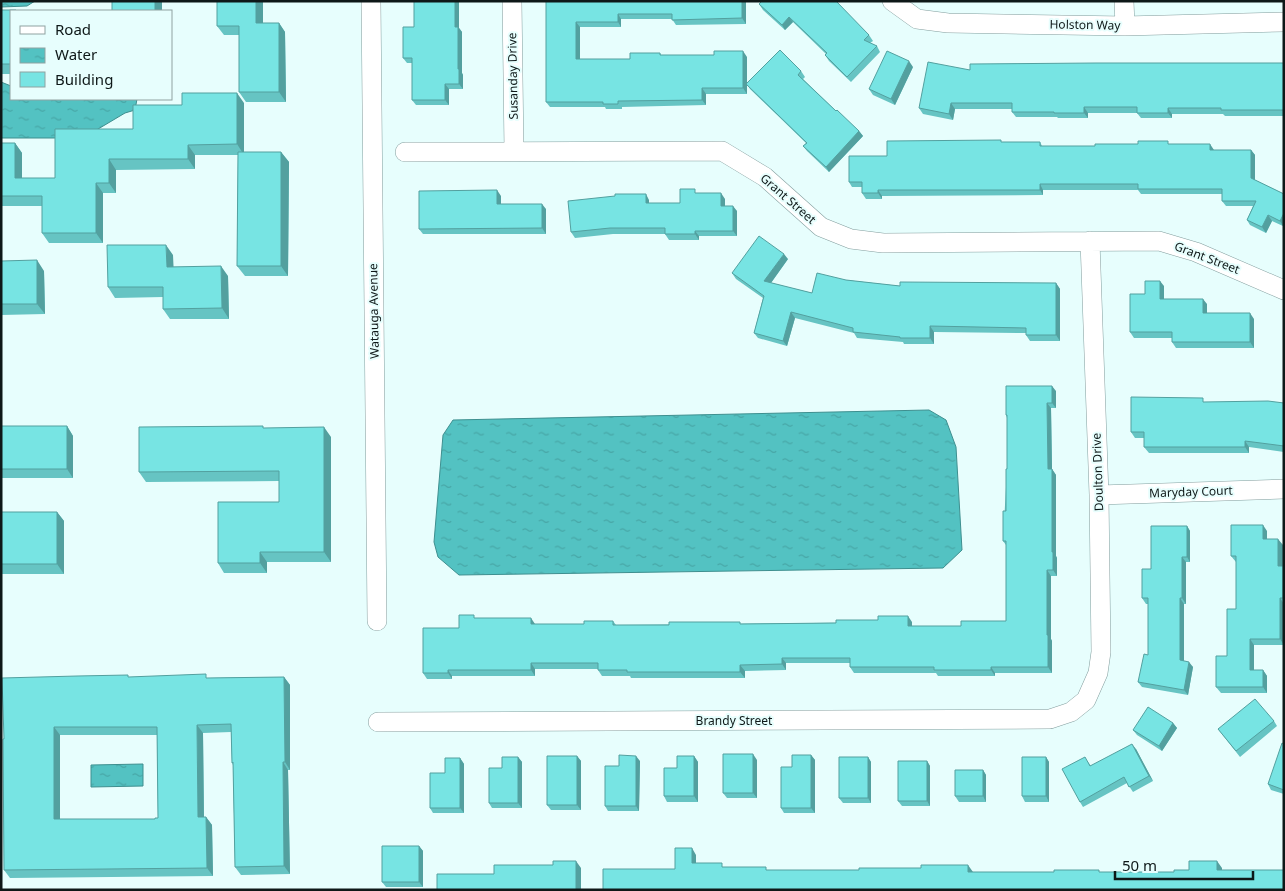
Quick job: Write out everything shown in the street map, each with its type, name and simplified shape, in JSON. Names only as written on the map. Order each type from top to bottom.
[{"type":"street","name":"Watauga Avenue","points":[[371,1],[378,621]]},
{"type":"street","name":"Susanday Drive","points":[[512,1],[514,152]]},
{"type":"street","name":"Holston Way","points":[[892,1],[918,19],[948,23],[1125,26],[1284,22]]},
{"type":"street","points":[[1124,1],[1125,26]]},
{"type":"street","name":"Grant Street","points":[[405,152],[722,152],[766,177],[821,227],[851,239],[883,243],[1159,241],[1196,252],[1284,290]]},
{"type":"street","name":"Doulton Drive","points":[[1086,700],[1098,673],[1101,652],[1099,495],[1090,241]]},
{"type":"street","name":"Maryday Court","points":[[1099,495],[1284,489]]},
{"type":"street","name":"Brandy Street","points":[[378,722],[1050,719],[1071,712],[1086,700]]},
{"type":"water","points":[[1,1],[35,1],[27,6],[1,7]]},
{"type":"water","points":[[1,82],[10,86],[10,100],[137,100],[135,110],[125,113],[83,138],[1,138]]},
{"type":"water","points":[[929,410],[946,420],[956,447],[962,550],[943,568],[459,575],[438,557],[434,542],[443,435],[453,420]]},
{"type":"water","points":[[143,764],[143,786],[91,787],[91,765]]},
{"type":"building","points":[[112,1],[155,1],[155,10],[112,10]]},
{"type":"building","points":[[217,1],[256,1],[256,23],[279,23],[279,92],[239,92],[239,26],[217,26]]},
{"type":"building","points":[[414,1],[455,1],[455,27],[458,27],[459,84],[445,84],[445,100],[412,100],[412,58],[403,58],[403,27],[414,27]]},
{"type":"building","points":[[546,1],[742,1],[742,18],[672,20],[672,14],[618,14],[618,22],[576,22],[576,59],[630,59],[630,53],[714,55],[714,51],[743,51],[743,88],[702,88],[702,100],[618,101],[618,104],[603,104],[603,102],[546,102]]},
{"type":"building","points":[[762,1],[836,1],[869,35],[864,40],[877,46],[847,77],[825,55],[827,53],[789,17],[782,25],[759,4]]},
{"type":"building","points":[[1,10],[10,10],[10,64],[1,64]]},
{"type":"building","points":[[780,50],[801,71],[798,75],[859,131],[826,167],[803,146],[807,143],[746,84]]},
{"type":"building","points":[[887,51],[909,61],[891,99],[869,89]]},
{"type":"building","points":[[928,62],[970,70],[970,64],[1284,63],[1284,110],[1168,108],[1168,113],[1137,113],[1137,107],[1084,107],[1084,113],[1054,113],[1012,112],[1012,103],[951,103],[949,114],[919,108]]},
{"type":"building","points":[[182,93],[237,93],[237,144],[188,145],[188,159],[109,159],[109,183],[96,183],[96,233],[42,233],[42,196],[1,196],[1,143],[15,143],[15,178],[55,178],[55,129],[133,129],[133,105],[182,105]]},
{"type":"building","points":[[1001,140],[1001,142],[1040,142],[1040,146],[1095,146],[1095,144],[1138,144],[1138,141],[1168,141],[1168,144],[1210,144],[1210,150],[1251,150],[1251,178],[1284,194],[1284,213],[1280,221],[1268,215],[1262,227],[1247,220],[1256,201],[1222,201],[1222,189],[1138,189],[1138,184],[1040,184],[1040,190],[878,190],[878,193],[862,193],[862,182],[849,182],[849,156],[887,156],[887,141]]},
{"type":"building","points":[[238,152],[281,152],[281,266],[237,266]]},
{"type":"building","points":[[680,189],[695,189],[695,193],[721,193],[721,206],[733,206],[733,231],[695,231],[695,234],[665,234],[665,228],[610,228],[571,232],[568,201],[615,196],[615,194],[646,194],[646,203],[680,203]]},
{"type":"building","points":[[497,190],[497,204],[542,204],[542,228],[419,229],[419,191]]},
{"type":"building","points":[[759,236],[784,254],[764,281],[812,293],[817,273],[846,280],[900,286],[900,282],[1056,283],[1056,335],[1026,335],[1026,328],[930,326],[930,338],[900,338],[853,332],[853,328],[791,312],[783,341],[754,333],[764,296],[732,273]]},
{"type":"building","points":[[107,245],[166,245],[167,267],[221,266],[222,308],[163,309],[163,287],[108,287]]},
{"type":"building","points":[[37,260],[37,304],[1,304],[1,261]]},
{"type":"building","points":[[1145,281],[1160,281],[1160,299],[1203,299],[1203,313],[1250,313],[1250,342],[1172,342],[1172,332],[1130,332],[1130,294],[1145,294]]},
{"type":"building","points":[[1006,386],[1052,386],[1052,403],[1047,403],[1048,469],[1052,469],[1053,552],[1053,570],[1047,570],[1048,667],[934,670],[934,667],[850,667],[850,658],[782,658],[782,664],[740,665],[740,672],[627,672],[627,670],[598,670],[598,663],[531,663],[531,670],[448,670],[448,673],[423,673],[423,628],[459,628],[459,615],[474,615],[474,618],[531,618],[531,624],[584,624],[584,621],[613,621],[613,625],[669,625],[669,622],[740,622],[740,624],[836,623],[836,620],[878,620],[878,616],[908,616],[908,626],[961,626],[961,621],[1006,621],[1006,541],[1003,541],[1003,511],[1006,511]]},
{"type":"building","points":[[1131,397],[1203,398],[1203,402],[1268,401],[1284,403],[1284,446],[1245,441],[1245,447],[1144,447],[1144,432],[1131,432]]},
{"type":"building","points":[[1,426],[67,426],[67,469],[1,469]]},
{"type":"building","points":[[263,426],[263,428],[324,427],[324,552],[260,552],[260,563],[218,563],[218,502],[279,502],[279,471],[139,472],[139,427]]},
{"type":"building","points":[[1,512],[57,512],[57,564],[1,564]]},
{"type":"building","points":[[1231,525],[1263,525],[1263,539],[1278,539],[1278,566],[1283,566],[1283,598],[1280,598],[1280,639],[1250,639],[1250,670],[1263,670],[1263,687],[1216,687],[1216,656],[1227,656],[1227,609],[1236,609],[1236,556],[1231,556]]},
{"type":"building","points":[[1151,526],[1187,526],[1187,557],[1182,557],[1182,598],[1180,598],[1180,660],[1189,662],[1184,690],[1138,682],[1144,654],[1148,655],[1148,598],[1142,598],[1142,569],[1151,569]]},
{"type":"building","points":[[206,674],[206,678],[284,677],[284,866],[235,867],[231,724],[197,725],[198,817],[206,817],[207,868],[4,870],[2,678],[128,675],[128,677]],"holes":[[[54,727],[157,727],[158,818],[54,819]]]},
{"type":"building","points":[[1255,699],[1274,721],[1236,751],[1218,729]]},
{"type":"building","points":[[1148,707],[1173,723],[1159,746],[1133,730]]},
{"type":"building","points":[[1282,743],[1284,744],[1284,790],[1268,784]]},
{"type":"building","points":[[1132,744],[1149,776],[1129,787],[1124,777],[1080,802],[1062,769],[1085,757],[1090,766]]},
{"type":"building","points":[[723,754],[753,754],[753,793],[723,793]]},
{"type":"building","points":[[619,755],[636,756],[636,806],[605,806],[605,766],[619,766]]},
{"type":"building","points":[[792,755],[811,755],[811,808],[781,808],[781,767],[792,767]]},
{"type":"building","points":[[547,756],[577,756],[577,805],[547,805]]},
{"type":"building","points":[[677,756],[694,756],[694,796],[664,796],[664,768],[677,768]]},
{"type":"building","points":[[502,757],[518,757],[518,803],[489,803],[489,768],[502,768]]},
{"type":"building","points":[[839,757],[868,757],[868,798],[839,798]]},
{"type":"building","points":[[1022,757],[1046,757],[1046,796],[1022,796]]},
{"type":"building","points":[[445,758],[460,758],[460,808],[430,808],[430,773],[445,773]]},
{"type":"building","points":[[898,761],[927,761],[927,801],[898,801]]},
{"type":"building","points":[[955,770],[983,770],[983,796],[955,796]]},
{"type":"building","points":[[382,846],[419,846],[419,882],[382,882]]},
{"type":"building","points":[[675,848],[692,848],[692,863],[722,863],[722,867],[766,867],[766,870],[859,870],[859,868],[921,868],[921,865],[968,865],[968,872],[1099,870],[1099,872],[1174,872],[1174,870],[1189,870],[1189,861],[1217,861],[1217,870],[1284,870],[1284,890],[603,890],[603,869],[675,869]]},
{"type":"building","points":[[553,861],[576,861],[576,890],[437,890],[437,874],[494,874],[494,865],[553,865]]}]
